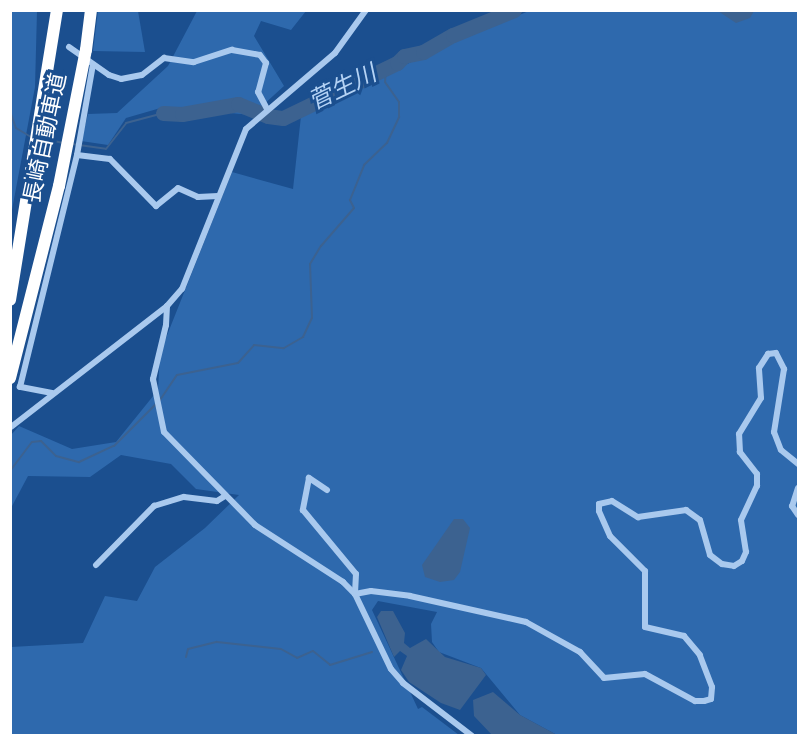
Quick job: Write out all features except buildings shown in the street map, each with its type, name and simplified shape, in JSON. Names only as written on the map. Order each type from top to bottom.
[{"type":"highway","name":"長崎自動車道","points":[[10,300],[57,10]]},
{"type":"highway","name":"長崎自動車道","points":[[10,378],[56,197],[86,50],[91,10]]},
{"type":"street","points":[[11,427],[167,306],[182,289],[241,137],[252,121],[335,53],[366,10]]},
{"type":"street","points":[[69,47],[109,75],[132,79],[164,58],[194,62],[232,50],[260,55],[266,63],[258,92],[267,109]]},
{"type":"street","points":[[52,393],[20,387],[77,155],[93,64]]},
{"type":"street","points":[[77,155],[110,159],[156,206],[178,188],[198,197],[218,196]]},
{"type":"street","points":[[167,306],[166,325],[153,379],[154,398],[164,432],[176,449],[267,535],[329,571],[355,594],[391,669],[403,683],[472,735]]},
{"type":"street","points":[[355,594],[371,591],[410,596],[526,622],[580,652],[603,678],[645,674],[694,701],[711,699],[712,687],[700,655],[684,636],[645,627],[645,571],[610,536],[599,511],[599,504],[612,501],[638,518],[686,510],[700,520],[710,555],[722,564],[734,566],[742,561],[746,552],[741,520],[757,486],[757,474],[740,452],[739,434],[761,398],[759,368],[768,354],[776,353],[784,369],[774,432],[781,450],[798,464]]},
{"type":"street","points":[[327,490],[309,478],[303,510],[356,574],[355,594]]},
{"type":"street","points":[[798,488],[792,506],[798,515]]},
{"type":"street","points":[[96,565],[154,506],[184,497],[217,501],[225,496]]},
{"type":"shaded area","points":[[11,10],[37,11],[35,87],[11,215]]},
{"type":"shaded area","points":[[98,11],[138,11],[145,52],[93,51]]},
{"type":"shaded area","points":[[197,11],[306,11],[291,30],[261,21],[254,36],[284,86],[252,115],[164,107],[126,118],[108,145],[81,141],[88,114],[117,113],[168,66]]},
{"type":"shaded area","points":[[529,11],[798,11],[798,735],[557,735],[520,715],[481,668],[439,652],[432,642],[431,624],[437,612],[378,601],[372,610],[418,709],[422,707],[459,735],[11,735],[11,647],[83,643],[105,596],[137,601],[155,567],[205,528],[239,495],[196,489],[171,464],[121,455],[90,477],[28,476],[11,508],[11,435],[19,426],[72,449],[116,442],[158,390],[160,353],[232,172],[293,189],[301,116],[450,43]]},
{"type":"shaded area","points":[[718,11],[754,11],[750,18],[736,23]]},
{"type":"shaded area","points":[[454,519],[463,519],[470,528],[460,572],[454,580],[440,582],[425,577],[422,565]]},
{"type":"shaded area","points":[[381,611],[393,611],[405,633],[404,643],[410,648],[426,639],[445,657],[481,668],[486,675],[460,710],[441,703],[409,682],[401,670],[407,656],[400,651],[394,657],[377,617]]},
{"type":"shaded area","points":[[493,692],[520,715],[557,735],[492,735],[474,716],[473,700]]},
{"type":"waterway","name":"菅生川","points":[[163,113],[182,114],[238,104],[268,116],[283,118],[397,63],[404,56],[423,52],[453,35],[514,10]]},
{"type":"waterway","points":[[10,471],[32,442],[41,441],[56,456],[79,462],[114,446],[160,400],[177,375],[238,363],[254,345],[284,348],[303,337],[312,318],[310,264],[321,246],[354,208],[350,200],[364,165],[387,143],[399,117],[399,102],[385,82],[386,69]]},
{"type":"waterway","points":[[10,111],[16,128],[31,137]]},
{"type":"waterway","points":[[72,144],[106,149],[126,123],[163,113]]},
{"type":"waterway","points":[[40,138],[64,143]]},
{"type":"waterway","points":[[186,657],[188,649],[217,642],[281,649],[297,658],[313,651],[330,665],[372,652]]}]
